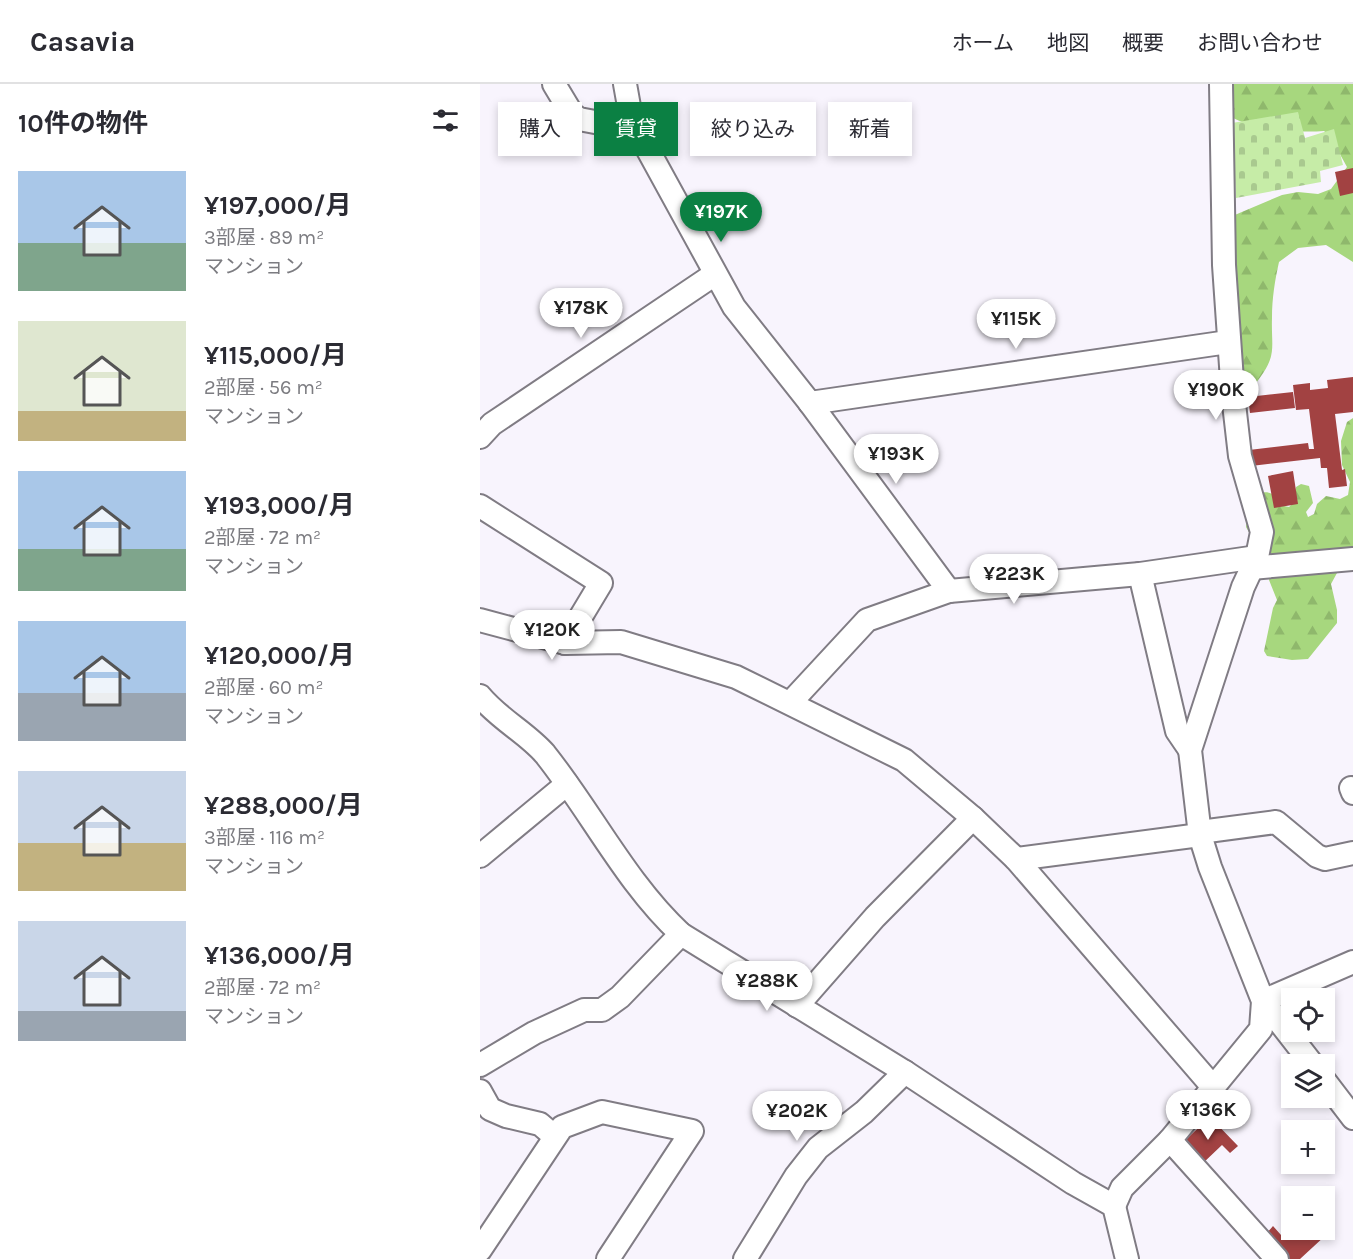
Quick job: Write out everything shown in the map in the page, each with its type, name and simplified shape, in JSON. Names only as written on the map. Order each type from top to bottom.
[{"type":"street","points":[[554,84],[572,114],[579,119],[594,122]]},
{"type":"street","points":[[625,84],[628,102]]},
{"type":"street","points":[[1221,84],[1228,342],[1240,456],[1262,532],[1254,563],[1243,587],[1190,750],[1200,834],[1263,1001],[1304,1054]]},
{"type":"street","points":[[651,156],[734,307],[810,403],[949,591]]},
{"type":"street","points":[[484,423],[715,274]]},
{"type":"street","points":[[810,403],[1228,342]]},
{"type":"street","points":[[480,506],[601,583],[565,643]]},
{"type":"street","points":[[791,702],[861,624],[949,591],[1254,563],[1353,559]]},
{"type":"street","points":[[1140,574],[1177,731],[1190,750]]},
{"type":"street","points":[[480,620],[565,643],[621,642],[736,677],[791,702],[904,760],[925,775],[974,818],[1016,859],[1213,1087]]},
{"type":"street","points":[[480,696],[493,712],[542,751],[640,889],[663,917],[681,934],[905,1072],[1073,1183],[1113,1206]]},
{"type":"street","points":[[480,856],[567,784]]},
{"type":"street","points":[[797,1006],[884,909],[974,818]]},
{"type":"street","points":[[1016,859],[1276,822],[1317,856],[1325,859],[1353,853]]},
{"type":"street","points":[[480,1065],[534,1033],[584,1010],[602,1010],[620,998],[681,934]]},
{"type":"street","points":[[1263,1001],[1353,962]]},
{"type":"street","points":[[1127,1259],[1113,1206],[1122,1188],[1170,1140],[1262,1029],[1263,1001]]},
{"type":"street","points":[[746,1259],[796,1176],[818,1148],[864,1112],[905,1072]]},
{"type":"street","points":[[480,1090],[490,1108],[506,1116],[540,1124],[554,1136]]},
{"type":"street","points":[[1335,1094],[1353,1118]]},
{"type":"street","points":[[480,1250],[562,1127],[602,1112],[692,1131],[609,1259]]},
{"type":"street","points":[[1170,1140],[1277,1259]]},
{"type":"green space","points":[[1211,84],[1353,84],[1353,262],[1326,245],[1298,248],[1279,262],[1273,303],[1272,352],[1268,365],[1256,383],[1239,378],[1230,217],[1282,195],[1298,192],[1318,194],[1331,189],[1347,167],[1330,136],[1324,131],[1286,131],[1243,122],[1224,110]]},
{"type":"green space","points":[[1298,112],[1305,138],[1334,129],[1343,165],[1320,171],[1321,182],[1236,198],[1232,123]]},
{"type":"green space","points":[[1353,418],[1353,566],[1337,573],[1331,584],[1337,610],[1337,623],[1308,659],[1292,660],[1267,656],[1264,651],[1273,608],[1277,600],[1269,580],[1271,570],[1246,527],[1249,500],[1260,493],[1268,492],[1284,506],[1289,507],[1292,504],[1296,487],[1301,484],[1309,486],[1313,503],[1306,512],[1308,517],[1314,514],[1317,504],[1326,496],[1340,499],[1348,495],[1350,482],[1342,465],[1341,441],[1347,422]]},
{"type":"building","points":[[1353,168],[1353,193],[1340,196],[1335,172]]},
{"type":"building","points":[[1353,377],[1353,412],[1335,414],[1342,470],[1345,469],[1347,486],[1329,488],[1327,468],[1321,468],[1320,458],[1251,466],[1249,450],[1308,443],[1309,449],[1314,449],[1309,409],[1296,410],[1293,385],[1310,383],[1310,390],[1328,388],[1327,380]]},
{"type":"building","points":[[1293,392],[1295,408],[1250,413],[1248,397]]},
{"type":"building","points":[[1293,471],[1298,504],[1274,508],[1268,476]]},
{"type":"building","points":[[1210,1117],[1238,1146],[1230,1153],[1222,1145],[1201,1165],[1181,1144]]},
{"type":"building","points":[[1273,1226],[1281,1235],[1281,1240],[1321,1240],[1300,1259],[1287,1259],[1265,1235]]}]
